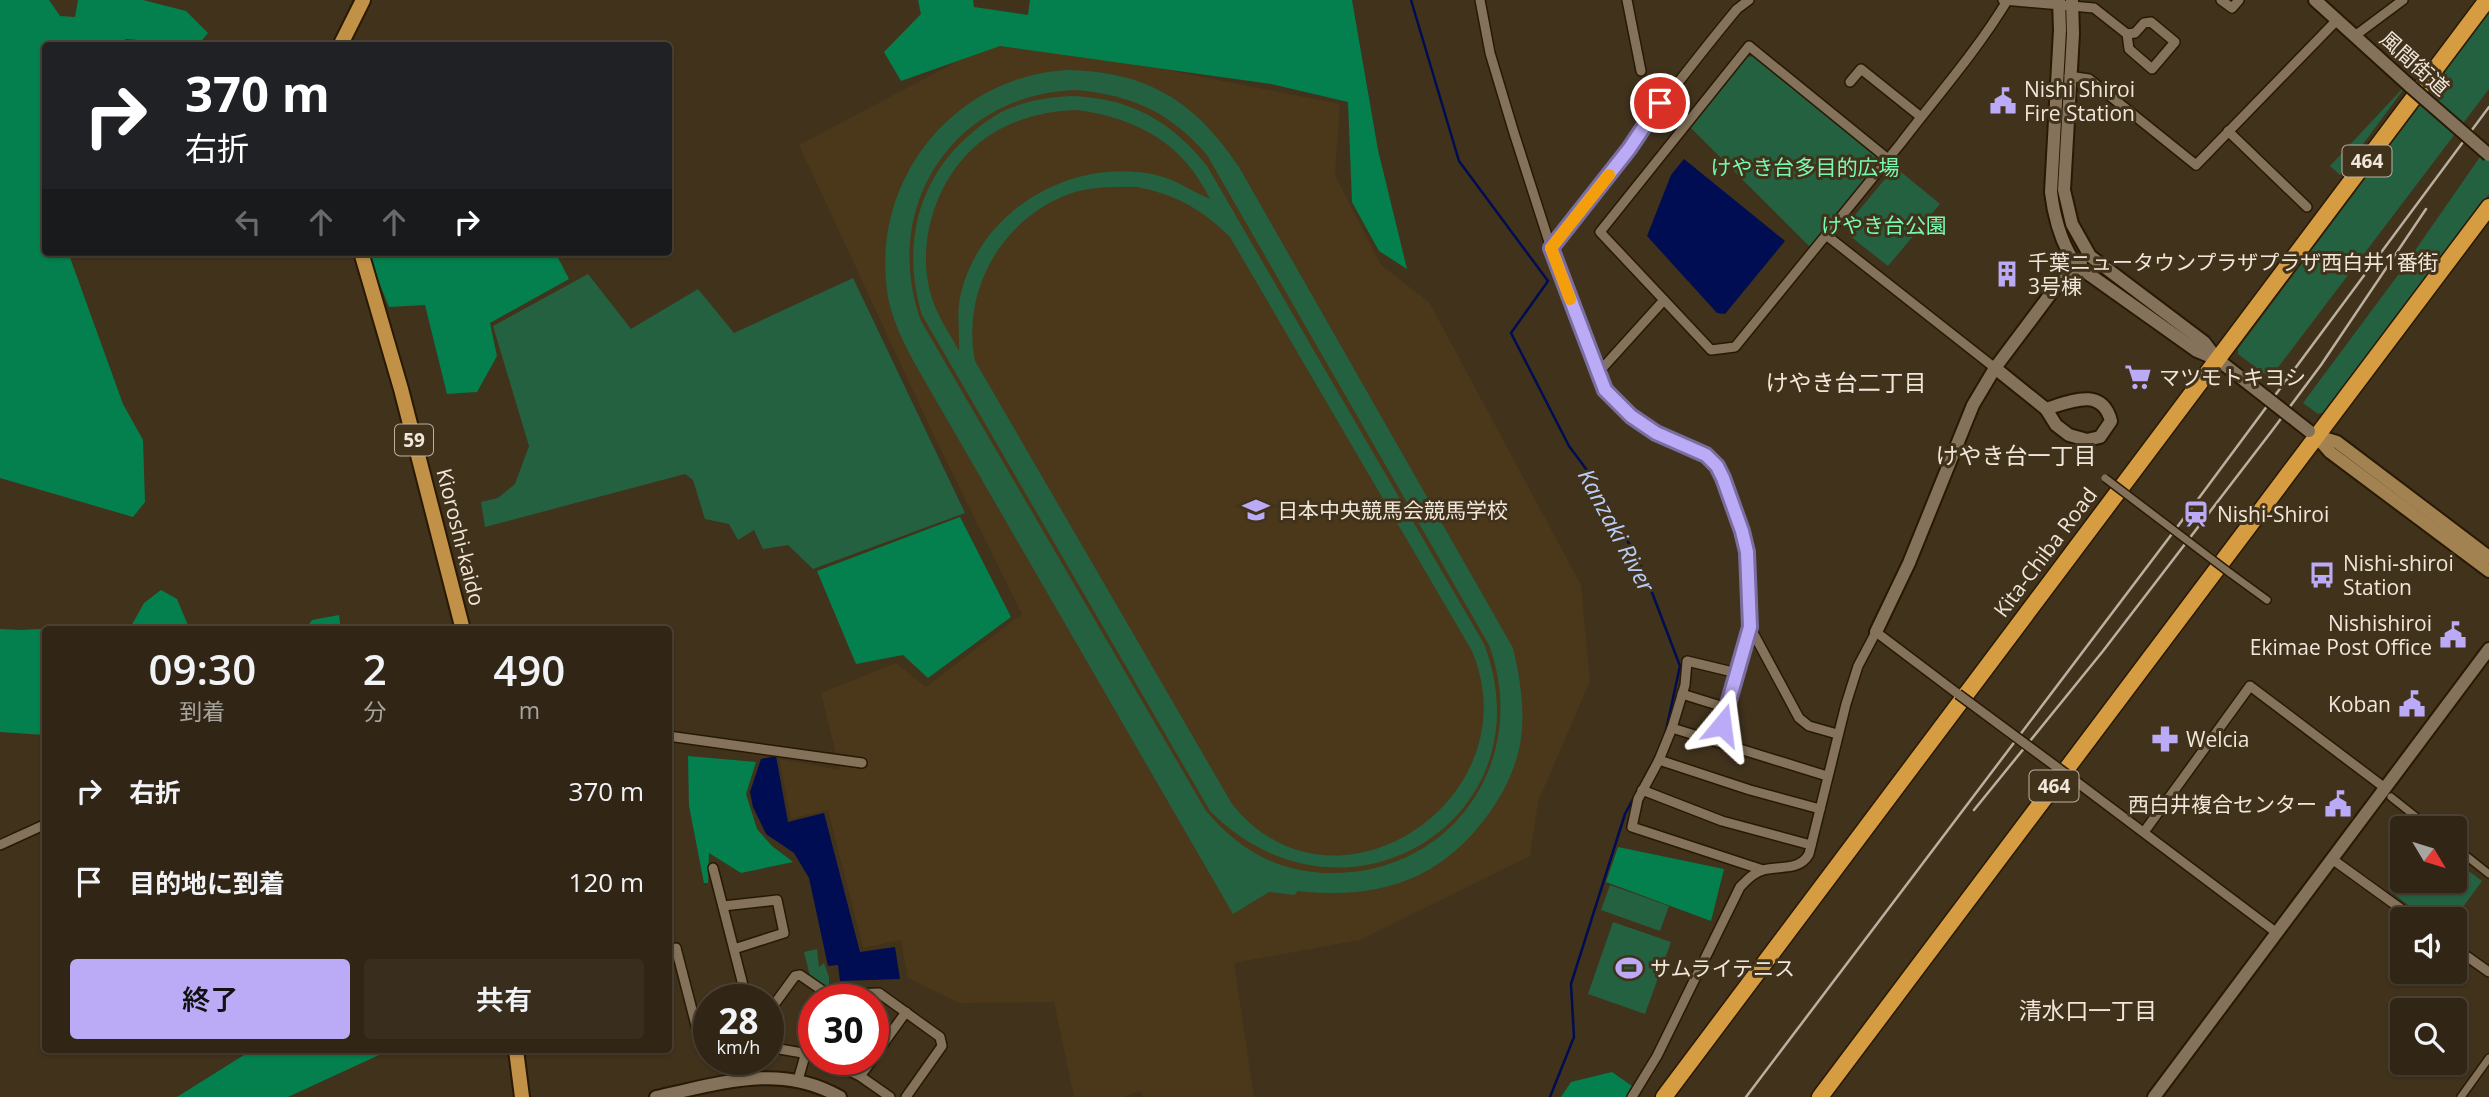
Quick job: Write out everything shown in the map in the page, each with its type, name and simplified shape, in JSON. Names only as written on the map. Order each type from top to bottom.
[{"type":"highway","name":"Kita-Chiba Road","points":[[1664,1097],[2220,362],[2487,0]]},
{"type":"highway","name":"464","points":[[1820,1097],[2313,433],[2489,207]]},
{"type":"main road","points":[[342,42],[363,0]]},
{"type":"main road","name":"Kioroshi-kaido","points":[[362,256],[408,415],[462,626]]},
{"type":"main road","points":[[2313,433],[2337,442],[2489,557]]},
{"type":"main road","points":[[2313,433],[2330,452],[2489,571]]},
{"type":"main road","points":[[516,1053],[522,1097]]},
{"type":"street","points":[[1480,0],[1490,53],[1551,248],[1605,390],[1631,416],[1656,433],[1706,455],[1717,466],[1742,531],[1747,552],[1750,627],[1718,742]]},
{"type":"street","points":[[1627,0],[1642,71]]},
{"type":"street","points":[[1551,248],[1736,5],[1749,0]]},
{"type":"street","points":[[2221,0],[2232,8],[2239,0]]},
{"type":"street","name":"風間街道","points":[[2315,0],[2489,155]]},
{"type":"street","points":[[2356,35],[2403,0]]},
{"type":"street","points":[[1888,159],[1749,46],[1600,232],[1711,350],[1735,347],[1888,159],[1984,38],[2005,1],[2065,2],[2094,8],[2127,34],[2129,49],[2152,69],[2175,42],[2151,22],[2144,23],[2135,33],[2127,34]]},
{"type":"street","points":[[2065,2],[2070,76],[2064,190],[2072,224],[2090,256],[2204,342],[2220,362]]},
{"type":"street","points":[[2065,2],[2060,30],[2051,192],[2060,232],[2076,265],[2197,351],[2220,362],[2313,433]]},
{"type":"street","points":[[2070,76],[2089,79],[2196,165],[2337,20]]},
{"type":"street","points":[[1850,82],[1861,69],[1921,117]]},
{"type":"street","points":[[2228,131],[2307,207]]},
{"type":"street","points":[[1826,235],[2046,409],[2056,425],[2069,435],[2087,440],[2100,437],[2111,421],[2108,408],[2099,401],[2078,400],[2046,409]]},
{"type":"street","points":[[1632,1097],[1657,1056],[1740,887],[1751,876],[1763,870],[1805,862],[1837,734],[1858,666],[1909,563],[1969,414],[1995,368],[2058,284],[2076,265],[2090,256]]},
{"type":"street","points":[[1598,373],[1664,300]]},
{"type":"street","points":[[2105,478],[2267,600]]},
{"type":"street","points":[[1750,627],[1799,718],[1809,726],[1837,734]]},
{"type":"street","points":[[1876,632],[2277,933]]},
{"type":"street","points":[[2154,1097],[2332,859],[2388,793],[2489,649]]},
{"type":"street","points":[[1737,673],[1687,661],[1682,694],[1672,728],[1638,799],[1632,827],[1763,870]]},
{"type":"street","points":[[2144,832],[2250,686],[2416,816]]},
{"type":"street","points":[[1682,694],[1727,708]]},
{"type":"street","points":[[1672,728],[1827,776]]},
{"type":"street","points":[[672,737],[862,763]]},
{"type":"street","points":[[1659,760],[1750,790],[1820,809]]},
{"type":"street","points":[[1643,790],[1722,821],[1811,845]]},
{"type":"street","points":[[0,845],[42,826]]},
{"type":"street","points":[[2468,857],[2489,874]]},
{"type":"street","points":[[2332,859],[2398,907]]},
{"type":"street","points":[[713,868],[743,984]]},
{"type":"street","points":[[723,906],[777,900],[784,933],[734,949]]},
{"type":"street","points":[[676,948],[693,1013]]},
{"type":"street","points":[[2467,956],[2489,972]]},
{"type":"street","points":[[784,990],[794,976],[800,975],[811,984]]},
{"type":"street","points":[[889,1000],[940,1037],[942,1046],[906,1097]]},
{"type":"street","points":[[889,1036],[906,1012]]},
{"type":"street","points":[[2461,1097],[2489,1058]]},
{"type":"street","points":[[798,1080],[800,1075]]},
{"type":"street","points":[[860,1076],[890,1097]]},
{"type":"street","points":[[656,1097],[712,1091],[748,1077],[798,1080],[840,1097]]},
{"type":"shaded area","name":"日本中央競馬会競馬学校","points":[[994,42],[1030,43],[1340,104],[1335,175],[1381,265],[1429,302],[1581,585],[1590,681],[1538,802],[1530,856],[1360,940],[1234,963],[1254,1097],[1143,1097],[1140,1091],[1123,1097],[1074,1097],[1054,1002],[959,1003],[908,978],[901,940],[863,948],[828,810],[791,819],[779,759],[840,770],[821,693],[896,663],[926,687],[1022,614],[934,436],[799,145]]},
{"type":"shaded area","points":[[1684,159],[1785,241],[1725,314],[1717,313],[1647,236],[1671,175]]},
{"type":"shaded area","points":[[776,756],[788,822],[824,813],[860,952],[895,947],[900,979],[840,981],[838,965],[828,966],[809,878],[794,853],[766,834],[753,807],[750,792],[761,759]]},
{"type":"green space","points":[[0,0],[49,0],[60,16],[75,17],[78,0],[143,0],[186,11],[208,33],[200,42],[126,39],[123,42],[42,42],[42,256],[69,256],[123,404],[143,440],[145,502],[133,517],[0,478]]},
{"type":"green space","points":[[918,0],[973,0],[974,7],[1028,15],[1030,0],[1352,0],[1378,150],[1407,269],[1379,251],[1352,202],[1348,102],[1271,84],[1000,46],[901,81],[884,52],[921,14]]},
{"type":"green space","points":[[2489,13],[2489,89],[2270,378],[2238,354],[2238,349]]},
{"type":"green space","name":"けやき台多目的広場","points":[[1755,56],[1878,156],[1878,164],[1810,247],[1690,127],[1747,57]]},
{"type":"green space","points":[[1068,70],[1122,77],[1167,94],[1205,124],[1239,167],[1513,648],[1520,681],[1522,715],[1521,738],[1513,769],[1493,807],[1469,838],[1427,871],[1380,888],[1354,892],[1298,891],[1294,895],[1269,892],[1233,914],[905,344],[888,297],[886,254],[892,214],[906,176],[927,143],[955,114],[988,92],[1026,77]],"holes":[[[1076,90],[1096,92],[1149,108],[1179,127],[1207,155],[1489,645],[1499,684],[1500,723],[1492,760],[1477,793],[1455,823],[1426,846],[1392,863],[1342,873],[1292,868],[1263,858],[1245,847],[1206,811],[921,321],[911,279],[911,237],[920,199],[937,164],[962,135],[994,112],[1032,96]]]},
{"type":"green space","points":[[2403,90],[2340,175],[2330,166]]},
{"type":"green space","points":[[1071,96],[1112,101],[1147,114],[1178,136],[1207,166],[1484,644],[1497,707],[1488,763],[1462,809],[1422,844],[1373,864],[1319,866],[1263,850],[1210,811],[922,315],[913,266],[914,242],[925,196],[936,175],[967,137],[995,116],[1027,102]],"holes":[[[1077,110],[1119,119],[1156,136],[1186,163],[1210,199],[1160,176],[1121,171],[1090,174],[1060,183],[1033,197],[1008,215],[988,238],[972,264],[961,293],[958,315],[959,351],[936,310],[928,281],[928,232],[945,185],[975,146],[995,132],[1035,116]],[[1137,187],[1188,204],[1230,237],[1472,651],[1484,705],[1475,755],[1450,798],[1414,831],[1369,851],[1321,855],[1274,840],[1232,804],[975,361],[972,334],[981,283],[992,259],[1007,238],[1026,219],[1047,204],[1072,193],[1096,188]]]},
{"type":"green space","points":[[2489,144],[2489,194],[2326,412],[2318,414],[2303,403],[2398,275]]},
{"type":"green space","name":"けやき台公園","points":[[1895,167],[1940,204],[1888,266],[1850,236],[1846,226]]},
{"type":"green space","points":[[369,256],[557,256],[569,279],[490,323],[497,356],[477,392],[447,394],[425,305],[389,307]]},
{"type":"green space","points":[[588,274],[631,329],[698,289],[734,333],[853,278],[965,513],[813,569],[788,545],[763,549],[754,530],[738,540],[729,524],[705,519],[693,480],[685,474],[485,527],[481,502],[498,498],[515,484],[529,446],[493,326]]},
{"type":"green space","points":[[960,517],[1011,617],[928,678],[903,655],[856,664],[817,571]]},
{"type":"green space","points":[[161,590],[177,599],[188,626],[131,626],[144,603]]},
{"type":"green space","points":[[339,615],[340,626],[308,626],[312,620]]},
{"type":"green space","points":[[0,629],[42,629],[42,735],[0,732]]},
{"type":"green space","points":[[688,756],[756,762],[746,794],[757,829],[772,846],[793,862],[741,873],[709,853],[708,883],[704,883],[689,806]]},
{"type":"green space","points":[[1618,847],[1724,869],[1711,921],[1606,882]]},
{"type":"green space","points":[[2468,871],[2482,881],[2463,907],[2411,907],[2392,893],[2467,893]]},
{"type":"green space","points":[[1610,885],[1669,906],[1660,931],[1601,910]]},
{"type":"green space","name":"サムライテニス","points":[[1613,922],[1671,942],[1645,1014],[1588,994]]},
{"type":"green space","points":[[817,949],[819,967],[824,963],[829,984],[821,984],[810,976],[804,952]]},
{"type":"green space","points":[[247,1053],[383,1053],[288,1097],[177,1097]]},
{"type":"green space","points":[[1612,1072],[1632,1086],[1626,1097],[1561,1097],[1571,1082]]},
{"type":"waterway","name":"Kanzaki River","points":[[1411,0],[1459,161],[1548,281],[1511,333],[1569,446],[1598,485],[1645,574],[1680,666],[1665,735]]},
{"type":"waterway","name":"Kanzaki River","points":[[1550,1097],[1574,1037],[1571,984],[1625,814],[1660,748]]},
{"type":"railway","points":[[1746,1097],[2190,510],[2489,107]]},
{"type":"railway","points":[[1974,810],[2103,651],[2271,432],[2321,365],[2426,209]]},
{"type":"slow traffic","points":[[1570,299],[1551,248],[1609,175]]},
{"type":"place","name":"Nishi Shiroi Fire Station","points":[[2003,101]]},
{"type":"place","name":"千葉ニュータウンプラザプラザ西白井1番街 3号棟","points":[[2007,274]]},
{"type":"place","name":"マツモトキヨシ","points":[[2138,377]]},
{"type":"place","name":"日本中央競馬会競馬学校","points":[[1256,510]]},
{"type":"place","name":"Nishi-Shiroi","points":[[2196,514]]},
{"type":"place","name":"Nishi-shiroi Station","points":[[2322,575]]},
{"type":"place","name":"Nishishiroi Ekimae Post Office","points":[[2453,635]]},
{"type":"place","name":"Koban","points":[[2412,704]]},
{"type":"place","name":"Welcia","points":[[2165,739]]},
{"type":"place","name":"西白井複合センター","points":[[2338,804]]},
{"type":"place","name":"サムライテニス","points":[[1629,968]]},
{"type":"district","name":"けやき台二丁目","points":[[1846,382]]},
{"type":"district","name":"けやき台一丁目","points":[[2016,455]]},
{"type":"district","name":"清水口一丁目","points":[[2088,1010]]},
{"type":"route","points":[[1660,103],[1629,149],[1551,248],[1605,390],[1631,416],[1656,433],[1706,455],[1717,466],[1742,531],[1747,552],[1750,627],[1722,725]]}]
